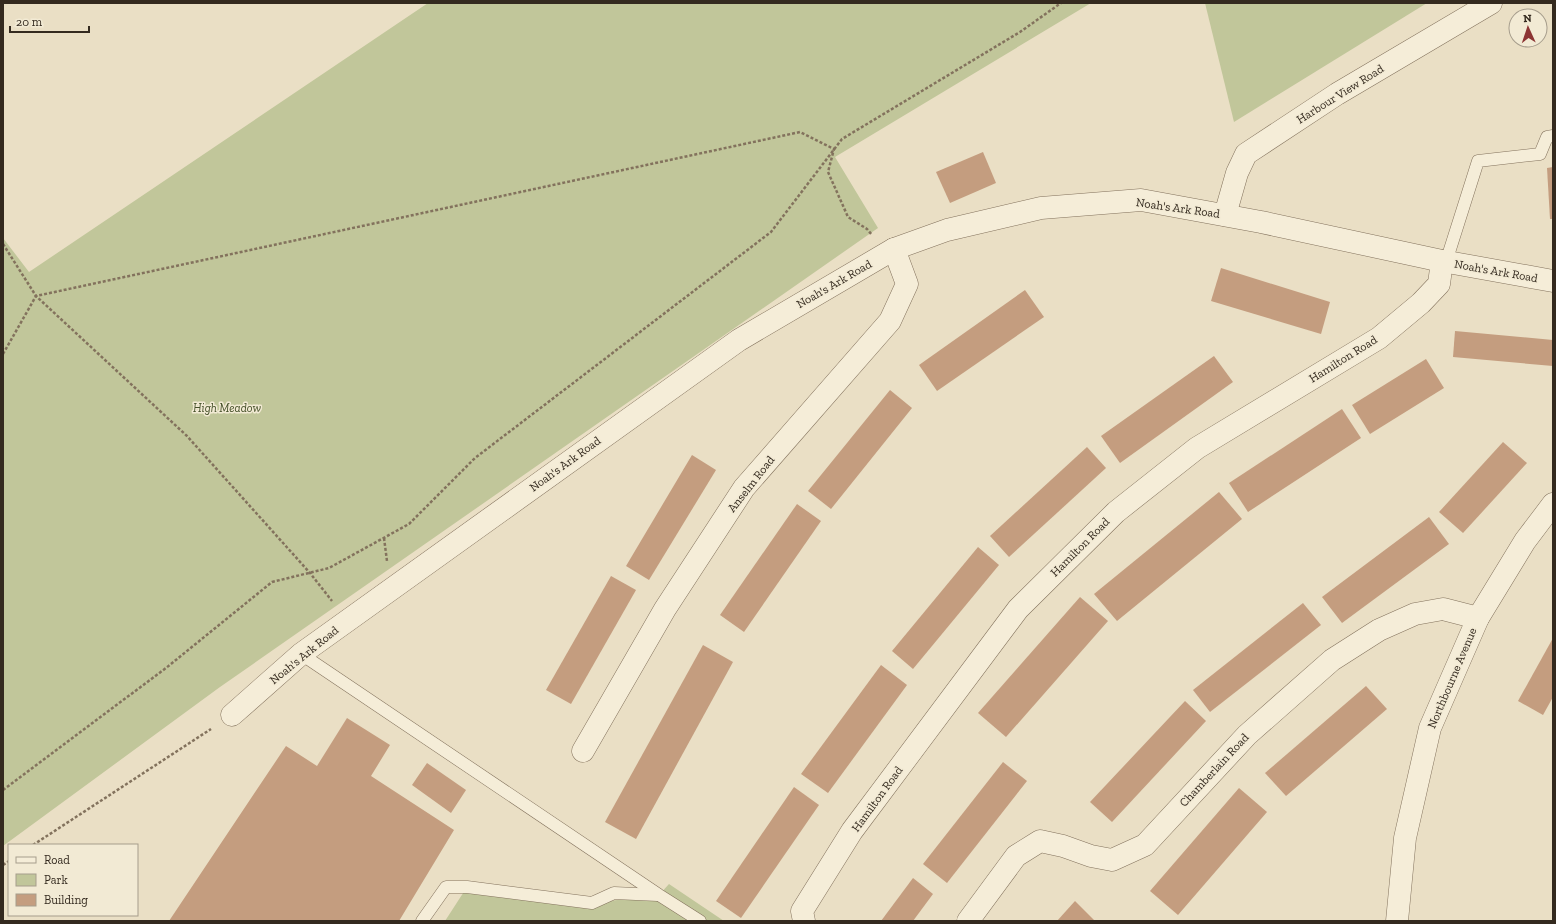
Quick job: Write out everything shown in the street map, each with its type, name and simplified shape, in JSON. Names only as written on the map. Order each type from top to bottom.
[{"type":"street","name":"Harbour View Road","points":[[1225,215],[1237,173],[1246,154],[1337,94],[1491,3]]},
{"type":"street","name":"Noah's Ark Road","points":[[232,715],[301,654],[739,340],[894,249],[947,230],[1041,208],[1141,200],[1225,215],[1444,262],[1553,281]]},
{"type":"street","name":"Anselm Road","points":[[583,751],[665,609],[744,488],[890,321],[906,284],[894,249]]},
{"type":"street","name":"Hamilton Road","points":[[804,921],[802,910],[852,831],[1018,608],[1116,512],[1197,448],[1379,338],[1421,302],[1438,284],[1444,262]]},
{"type":"street","name":"Northbourne Avenue","points":[[1397,921],[1404,838],[1430,728],[1478,618],[1524,541],[1553,504]]},
{"type":"street","name":"Chamberlain Road","points":[[968,921],[1016,856],[1040,841],[1063,846],[1091,856],[1112,860],[1144,845],[1247,735],[1332,660],[1380,630],[1415,614],[1443,609],[1478,618]]},
{"type":"lane","points":[[1444,262],[1478,161],[1540,154],[1546,137],[1553,136]]},
{"type":"lane","points":[[301,654],[700,921]]},
{"type":"lane","points":[[422,921],[446,887],[467,887],[592,903],[614,893],[659,895]]},
{"type":"path","points":[[3,790],[166,668],[272,582],[329,568],[409,524],[475,458],[771,232],[842,139],[1020,32],[1061,3]]},
{"type":"path","points":[[3,354],[36,296],[800,132],[834,149]]},
{"type":"path","points":[[834,149],[828,172],[848,217]]},
{"type":"path","points":[[3,244],[36,296],[187,436],[310,573],[346,621]]},
{"type":"path","points":[[36,844],[232,715]]},
{"type":"green space","name":"High Meadow","points":[[428,3],[1091,3],[835,157],[878,228],[220,687],[3,846],[3,238],[29,272]]},
{"type":"green space","points":[[1205,3],[1427,3],[1234,122]]},
{"type":"green space","points":[[669,884],[724,921],[445,921],[467,887],[592,903],[659,895]]},
{"type":"building","points":[[983,152],[996,183],[950,203],[936,172]]},
{"type":"building","points":[[1553,167],[1553,219],[1550,219],[1547,168]]},
{"type":"building","points":[[1221,268],[1330,302],[1321,334],[1211,301]]},
{"type":"building","points":[[1025,290],[1044,317],[937,391],[919,365]]},
{"type":"building","points":[[1455,331],[1553,340],[1553,366],[1453,357]]},
{"type":"building","points":[[1214,356],[1233,382],[1120,463],[1101,436]]},
{"type":"building","points":[[1426,359],[1444,388],[1370,434],[1352,405]]},
{"type":"building","points":[[890,390],[912,408],[831,509],[808,491]]},
{"type":"building","points":[[1342,409],[1361,438],[1248,512],[1229,483]]},
{"type":"building","points":[[1503,442],[1527,463],[1463,533],[1439,512]]},
{"type":"building","points":[[1087,447],[1106,468],[1009,557],[990,536]]},
{"type":"building","points":[[692,455],[716,470],[649,580],[626,566]]},
{"type":"building","points":[[1219,492],[1242,519],[1117,621],[1094,594]]},
{"type":"building","points":[[797,504],[821,521],[744,632],[720,615]]},
{"type":"building","points":[[1429,517],[1449,544],[1342,623],[1322,597]]},
{"type":"building","points":[[978,547],[999,565],[913,669],[892,651]]},
{"type":"building","points":[[611,576],[636,590],[571,704],[546,690]]},
{"type":"building","points":[[1080,597],[1108,621],[1006,737],[978,713]]},
{"type":"building","points":[[1303,603],[1321,625],[1210,712],[1193,690]]},
{"type":"building","points":[[1553,638],[1553,697],[1543,715],[1518,701]]},
{"type":"building","points":[[703,645],[733,662],[636,839],[605,822]]},
{"type":"building","points":[[881,665],[907,685],[828,793],[801,774]]},
{"type":"building","points":[[1366,686],[1387,709],[1286,796],[1265,773]]},
{"type":"building","points":[[1185,701],[1206,721],[1112,822],[1090,802]]},
{"type":"building","points":[[347,718],[390,745],[371,776],[454,830],[399,921],[169,921],[286,746],[317,766]]},
{"type":"building","points":[[1003,762],[1027,781],[947,883],[923,864]]},
{"type":"building","points":[[427,763],[466,790],[451,813],[412,785]]},
{"type":"building","points":[[794,787],[819,805],[741,918],[716,901]]},
{"type":"building","points":[[1239,788],[1267,812],[1178,915],[1150,891]]},
{"type":"building","points":[[913,878],[933,894],[913,921],[881,921]]},
{"type":"building","points":[[1075,901],[1095,921],[1057,921]]}]
